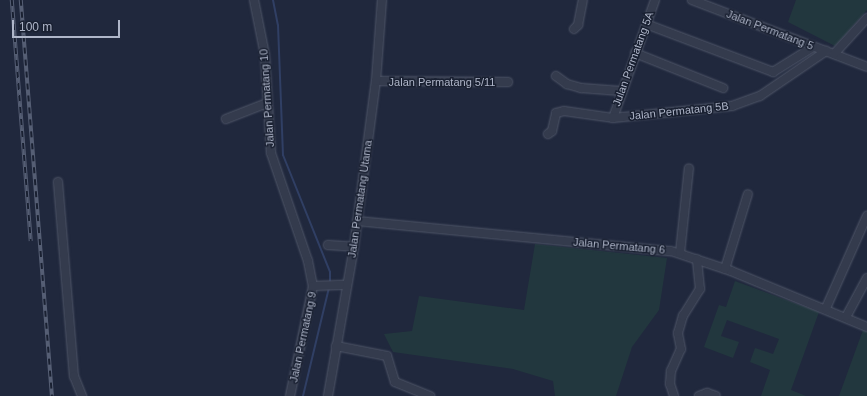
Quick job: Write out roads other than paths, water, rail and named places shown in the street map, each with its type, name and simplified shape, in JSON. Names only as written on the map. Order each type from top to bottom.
[{"type":"street","name":"Jalan Permatang 10","points":[[254,0],[266,55],[267,103],[271,153],[308,261],[315,286]]},
{"type":"street","name":"Jalan Permatang Utama","points":[[328,396],[336,346],[342,285],[354,247],[376,81],[382,0]]},
{"type":"street","points":[[574,29],[578,25],[583,0]]},
{"type":"street","name":"Julan Permatang 5A","points":[[613,118],[620,92],[654,0]]},
{"type":"street","name":"Jalan Permatang 5","points":[[692,0],[867,67]]},
{"type":"street","name":"Jalan Permatang 5B","points":[[548,134],[552,131],[556,113],[564,110],[613,118],[732,106],[760,96],[830,52],[867,18]]},
{"type":"street","points":[[646,24],[773,72],[813,47]]},
{"type":"street","name":"Jalan Permatang 5B","points":[[635,53],[723,88]]},
{"type":"street","points":[[556,76],[567,84],[581,88],[620,92]]},
{"type":"street","name":"Jalan Permatang 5/11","points":[[376,81],[508,82]]},
{"type":"street","points":[[226,119],[267,103]]},
{"type":"street","points":[[680,253],[689,168]]},
{"type":"street","points":[[58,182],[74,376],[82,396]]},
{"type":"street","points":[[724,268],[748,194]]},
{"type":"street","points":[[826,308],[867,216]]},
{"type":"street","name":"Jalan Permatang 6","points":[[357,221],[653,248],[680,253],[724,268],[826,308],[867,327]]},
{"type":"street","points":[[328,245],[354,247]]},
{"type":"street","points":[[674,396],[670,384],[671,371],[680,349],[678,333],[683,316],[700,290],[697,259]]},
{"type":"street","points":[[846,317],[867,278]]},
{"type":"street","name":"Jalan Permatang 9","points":[[290,396],[315,286],[342,285]]},
{"type":"street","points":[[336,346],[387,356],[395,382],[430,396]]},
{"type":"street","points":[[699,396],[707,393],[716,396]]},
{"type":"waterway","points":[[273,0],[278,25],[283,155],[330,272],[330,284]]},
{"type":"waterway","points":[[303,396],[329,288]]},
{"type":"railway","points":[[12,0],[31,241]]},
{"type":"railway","points":[[21,0],[52,396]]}]
